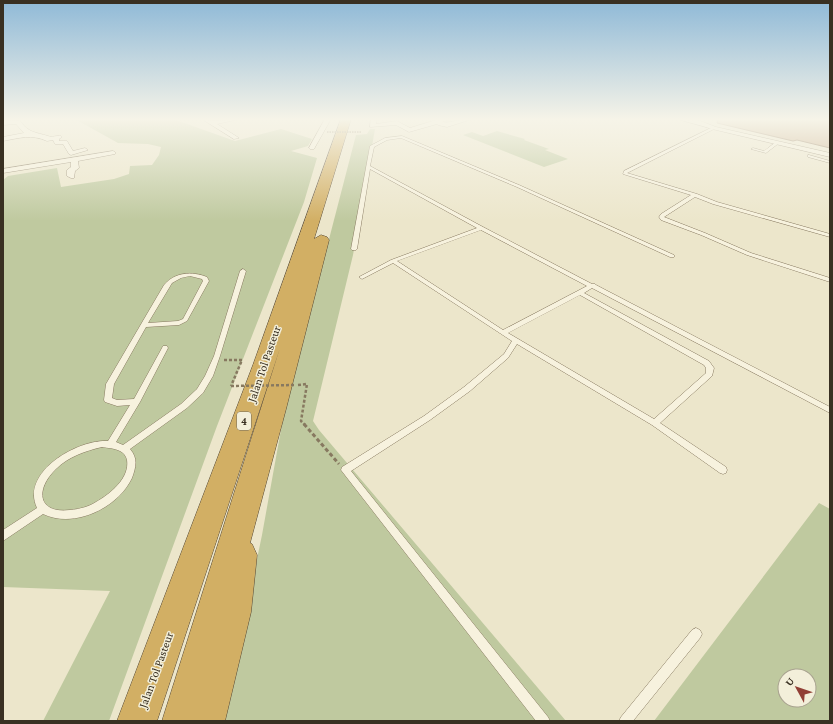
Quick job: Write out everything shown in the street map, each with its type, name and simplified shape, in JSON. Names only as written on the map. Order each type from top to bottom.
[{"type":"highway","name":"Jalan Tol Pasteur","points":[[138,721],[339,153]]},
{"type":"highway","name":"Jalan Tol Pasteur","points":[[182,721],[249,490],[274,410],[342,153]]},
{"type":"highway","points":[[205,721],[234,612],[249,490]]},
{"type":"street","points":[[3,171],[113,153]]},
{"type":"street","points":[[71,176],[71,170],[75,168],[74,160]]},
{"type":"lane","points":[[354,249],[371,153]]},
{"type":"lane","points":[[440,153],[518,186],[672,256]]},
{"type":"lane","points":[[662,153],[625,172],[625,174],[695,195],[715,203],[830,236]]},
{"type":"lane","points":[[809,156],[830,162]]},
{"type":"lane","points":[[369,167],[481,228],[593,285],[830,410]]},
{"type":"lane","points":[[695,195],[663,215],[661,217],[662,219],[750,254],[830,280]]},
{"type":"lane","points":[[362,277],[393,261],[481,228]]},
{"type":"lane","points":[[393,261],[503,333],[655,423],[723,470]]},
{"type":"lane","points":[[125,448],[184,406],[200,391],[209,376],[215,360],[243,271]]},
{"type":"lane","points":[[136,402],[117,403],[108,400],[110,384],[144,325],[170,280],[177,276],[197,276],[205,278],[206,281],[186,320],[179,323],[144,325]]},
{"type":"lane","points":[[503,333],[593,285]]},
{"type":"lane","points":[[580,293],[707,363],[710,368],[709,374],[655,423]]},
{"type":"lane","points":[[516,340],[506,356],[467,389],[427,418],[345,470],[544,721]]},
{"type":"lane","points":[[111,444],[166,348]]},
{"type":"lane","points":[[111,444],[125,448],[130,453],[132,459],[131,473],[120,489],[112,497],[91,509],[69,515],[58,515],[43,509],[39,504],[38,489],[44,477],[54,466],[82,448],[92,445],[111,444]]},
{"type":"lane","points":[[3,536],[43,509]]},
{"type":"lane","points":[[625,721],[696,634]]},
{"type":"path","points":[[215,360],[242,360],[231,386],[307,384],[301,422],[345,470]]},
{"type":"green space","points":[[160,153],[298,153],[317,158],[304,202],[217,426],[109,721],[43,721],[110,591],[3,587],[3,180],[8,176],[57,168],[61,187],[114,179],[129,174],[130,166],[152,165]]},
{"type":"green space","points":[[351,153],[371,153],[353,255],[313,421],[319,430],[566,721],[223,721],[262,535],[284,413]]},
{"type":"green space","points":[[508,153],[552,153],[568,159],[544,167]]},
{"type":"green space","points":[[819,503],[830,509],[830,721],[654,721]]}]
